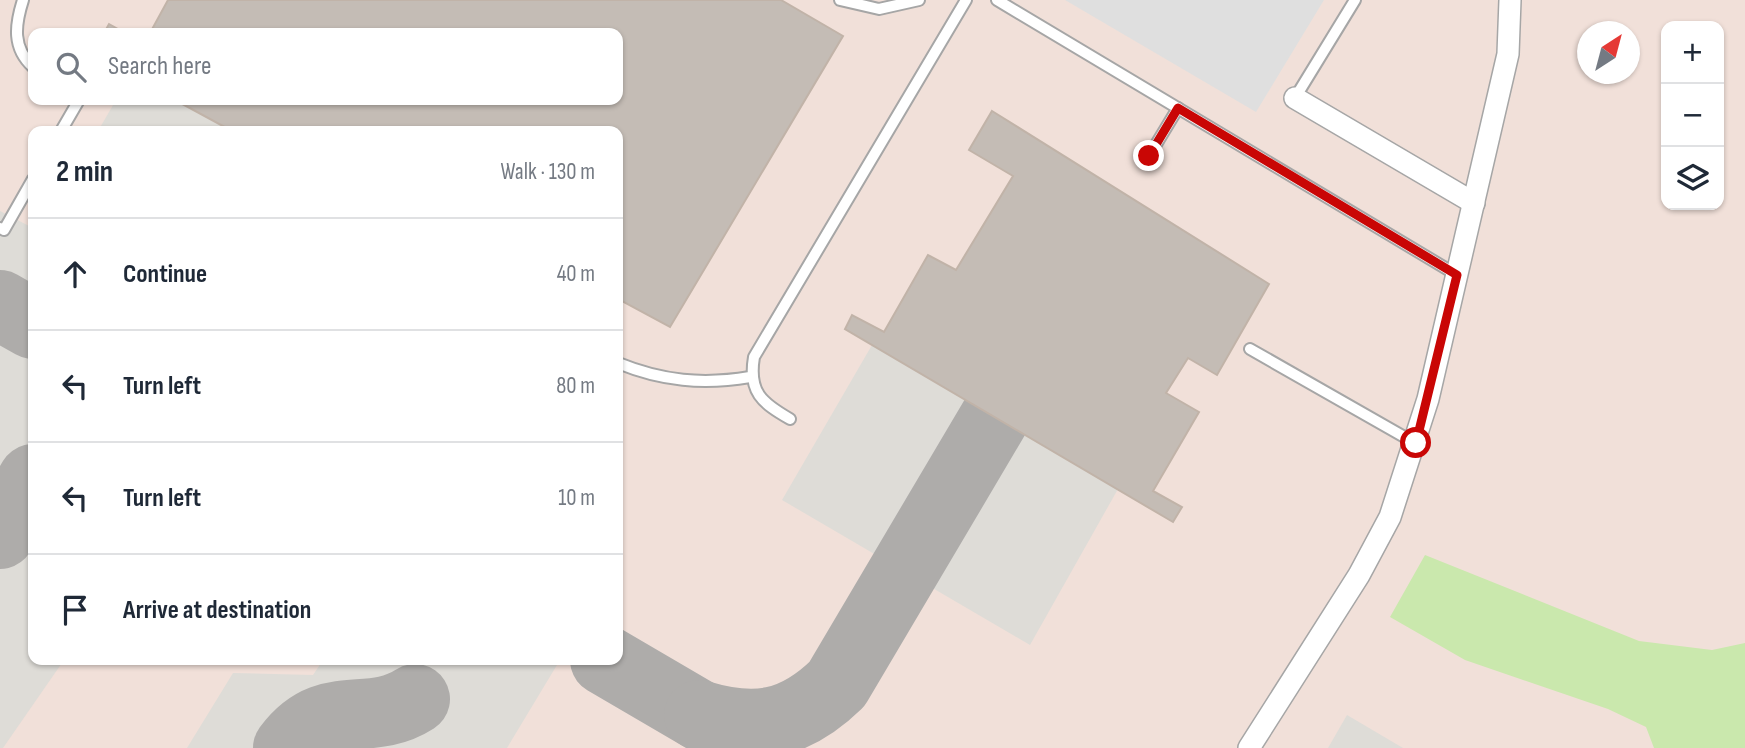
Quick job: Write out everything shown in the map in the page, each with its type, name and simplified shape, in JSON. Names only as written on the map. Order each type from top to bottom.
[{"type":"street","points":[[1249,748],[1365,564],[1390,517],[1416,443],[1508,54],[1510,0]]},
{"type":"street","points":[[1295,98],[1474,203]]},
{"type":"lane","points":[[23,0],[16,21],[17,42],[28,59]]},
{"type":"lane","points":[[839,0],[879,9],[919,0]]},
{"type":"lane","points":[[790,419],[764,404],[750,377],[754,358],[966,0]]},
{"type":"lane","points":[[997,0],[1457,275]]},
{"type":"lane","points":[[1295,98],[1355,0]]},
{"type":"lane","points":[[64,126],[76,105]]},
{"type":"lane","points":[[1149,156],[1178,108]]},
{"type":"lane","points":[[0,228],[4,230],[28,188]]},
{"type":"lane","points":[[1250,349],[1416,443]]},
{"type":"lane","points":[[623,365],[674,381],[722,382],[750,377]]},
{"type":"shaded area","points":[[0,0],[1745,0],[1745,748],[0,748]]},
{"type":"shaded area","points":[[1065,0],[1324,0],[1256,112]]},
{"type":"shaded area","points":[[113,105],[184,105],[223,126],[101,126]]},
{"type":"shaded area","points":[[0,211],[28,225],[28,665],[61,665],[3,748],[0,748]]},
{"type":"shaded area","points":[[872,345],[1118,489],[1030,645],[782,500]]},
{"type":"shaded area","points":[[320,665],[557,665],[507,748],[187,748],[233,673],[313,675]]},
{"type":"shaded area","points":[[1347,715],[1403,748],[1328,748]]},
{"type":"green space","points":[[1425,555],[1639,641],[1712,650],[1745,643],[1745,748],[1654,748],[1646,727],[1608,709],[1465,660],[1390,617]]},
{"type":"building","points":[[168,0],[781,0],[843,36],[670,327],[623,302],[623,126],[223,126],[184,105],[623,105],[623,28],[153,28]]},
{"type":"building","points":[[992,111],[1269,284],[1217,375],[1188,358],[1166,393],[1199,412],[1153,491],[1182,507],[1173,522],[845,329],[852,315],[884,332],[928,255],[956,270],[1013,176],[969,150]]},
{"type":"taxiway","points":[[0,305],[28,321]]},
{"type":"taxiway","points":[[699,715],[738,723],[773,722],[805,709],[837,684],[995,417]]},
{"type":"taxiway","points":[[0,534],[28,487]]},
{"type":"taxiway","points":[[614,665],[740,739]]},
{"type":"taxiway","points":[[288,748],[303,732],[318,722],[333,717],[398,708],[415,699]]},
{"type":"route","points":[[1149,156],[1178,108],[1457,275],[1416,443]]}]
